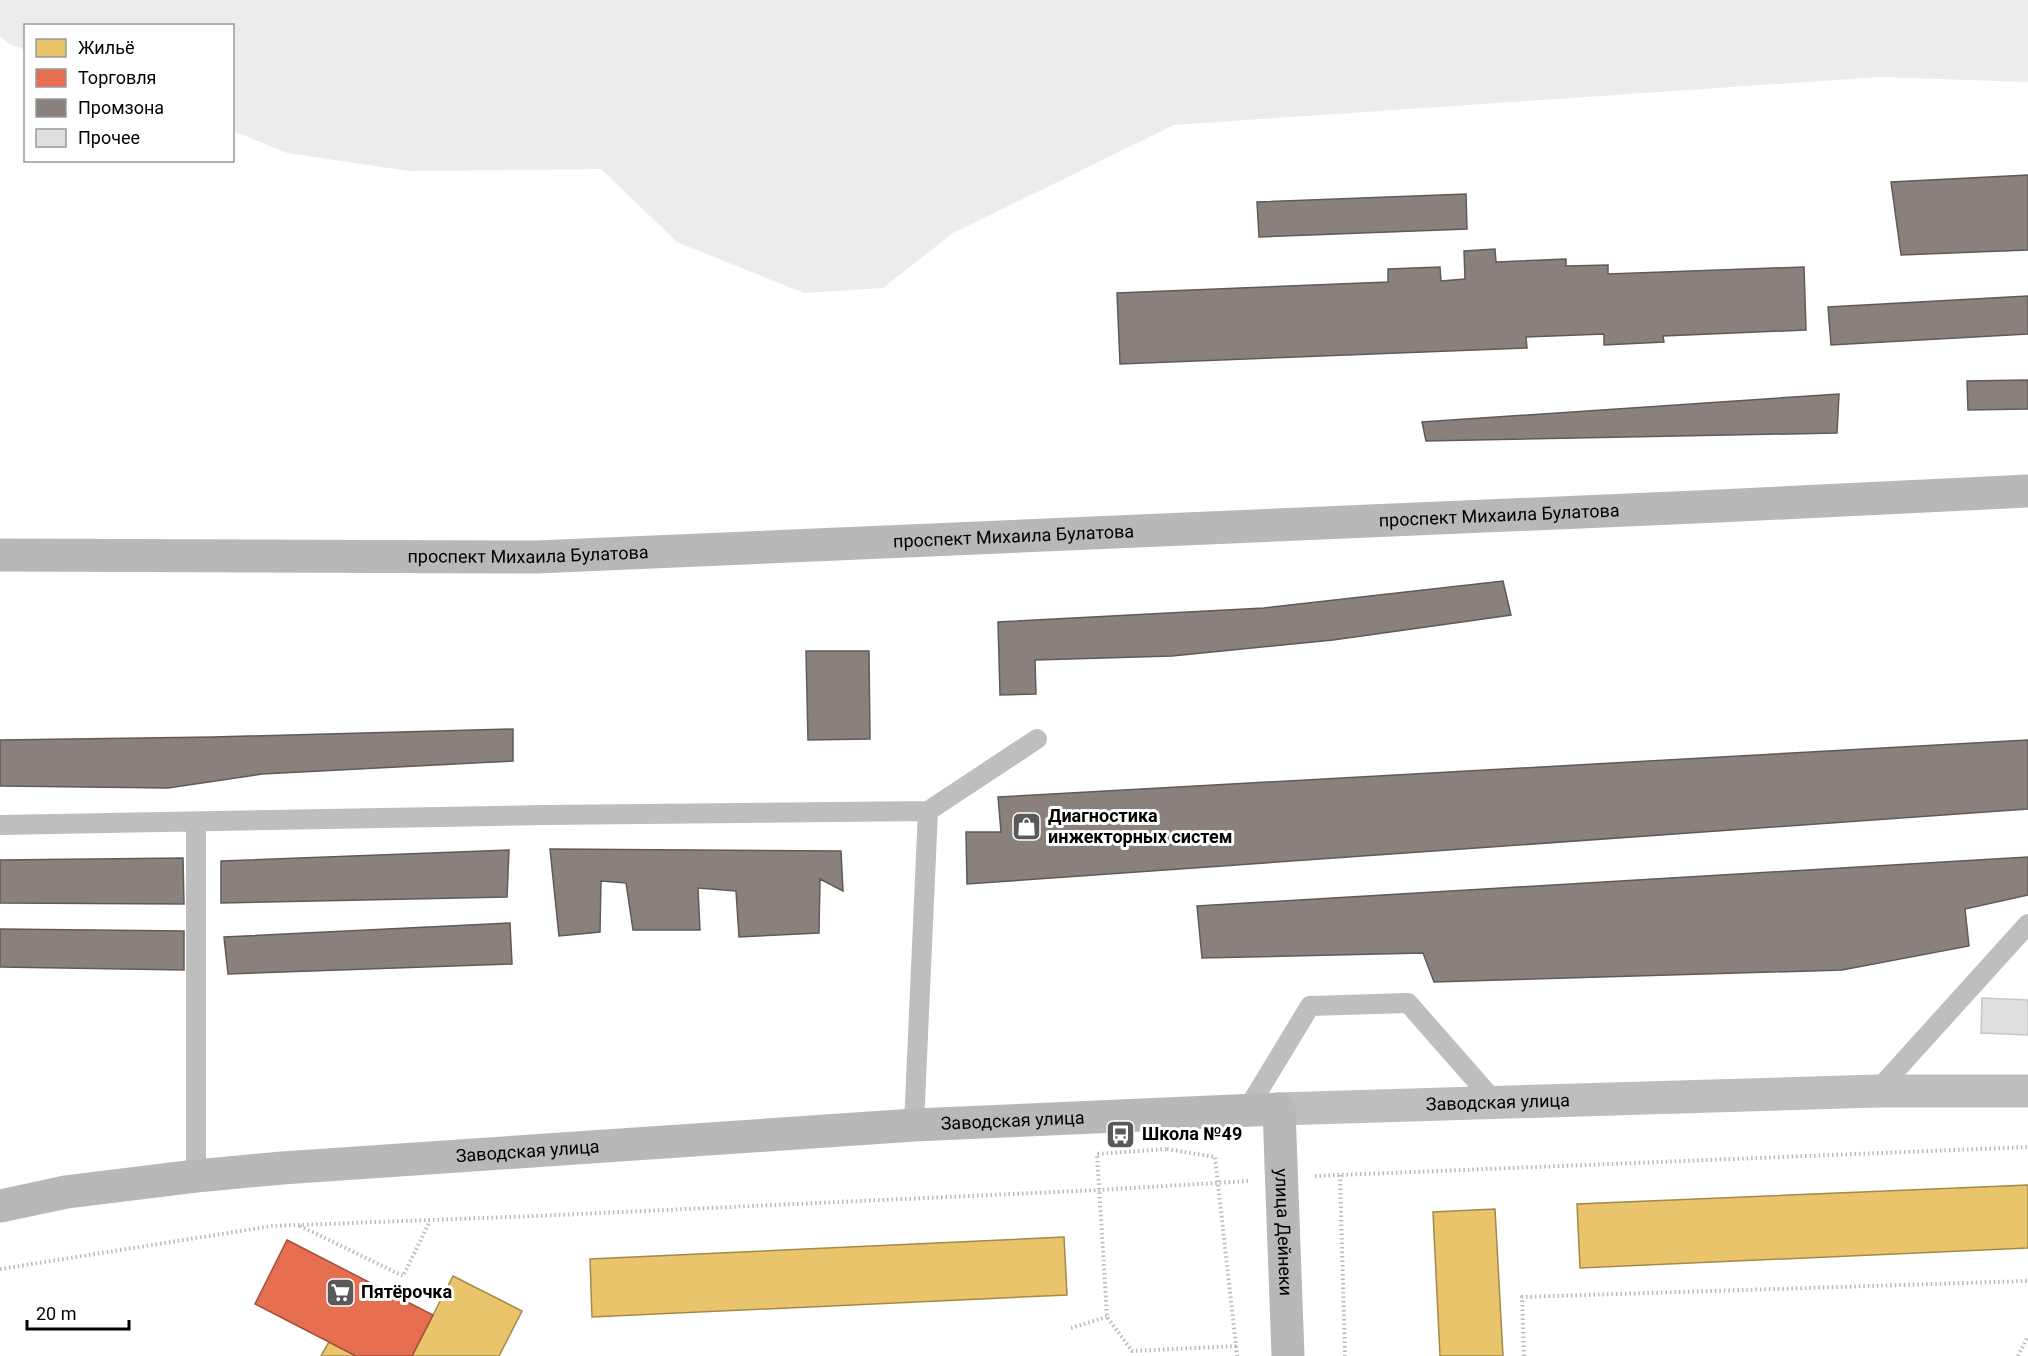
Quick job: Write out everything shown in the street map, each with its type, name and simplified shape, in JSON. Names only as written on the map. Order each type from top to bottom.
[{"type":"street","name":"проспект Михаила Булатова","points":[[0,555],[536,557],[2028,491]]},
{"type":"street","name":"Заводская улица","points":[[0,1206],[66,1192],[196,1176],[517,1151],[914,1125],[1494,1101],[1877,1090],[2028,1091]]},
{"type":"street","name":"улица Дейнеки","points":[[1279,1109],[1288,1356]]},
{"type":"lane","points":[[0,825],[928,811],[1037,739]]},
{"type":"lane","points":[[914,1125],[928,811]]},
{"type":"lane","points":[[196,822],[196,1176]]},
{"type":"lane","points":[[1877,1090],[2028,924]]},
{"type":"lane","points":[[1247,1110],[1311,1005],[1408,1003],[1494,1101]]},
{"type":"path","points":[[0,1269],[272,1226],[430,1221],[1099,1190],[1340,1174],[2028,1147]]},
{"type":"path","points":[[1236,1346],[1133,1354],[1107,1317],[1097,1154],[1167,1149],[1215,1157],[1218,1183],[1236,1346],[1237,1356]]},
{"type":"path","points":[[1340,1174],[1345,1356]]},
{"type":"path","points":[[298,1225],[403,1276],[430,1221]]},
{"type":"path","points":[[1524,1356],[1522,1297],[2028,1281]]},
{"type":"path","points":[[1071,1328],[1107,1317]]},
{"type":"path","points":[[2018,1356],[2028,1336]]},
{"type":"shaded area","points":[[0,0],[2028,0],[2028,82],[1879,77],[1174,125],[953,233],[883,288],[804,293],[677,242],[601,169],[409,171],[287,153],[234,131],[234,24],[24,24],[24,50],[8,43],[0,36]]},
{"type":"building: Жильё","points":[[2028,1185],[2028,1248],[1580,1268],[1577,1204]]},
{"type":"building: Жильё","points":[[1495,1209],[1503,1356],[1440,1356],[1433,1212]]},
{"type":"building: Жильё","points":[[1064,1237],[1067,1295],[592,1317],[590,1259]]},
{"type":"building: Жильё","points":[[453,1276],[522,1311],[499,1356],[412,1356]]},
{"type":"building: Жильё","points":[[329,1342],[356,1356],[321,1356]]},
{"type":"building: Торговля","points":[[287,1240],[433,1315],[412,1356],[356,1356],[255,1304]]},
{"type":"building: Промзона","points":[[2028,175],[2028,250],[1901,255],[1891,182]]},
{"type":"building: Промзона","points":[[1466,194],[1467,229],[1259,237],[1257,202]]},
{"type":"building: Промзона","points":[[1495,249],[1496,262],[1566,259],[1566,266],[1608,265],[1608,274],[1804,267],[1806,330],[1663,336],[1664,342],[1604,345],[1604,334],[1526,337],[1527,348],[1120,364],[1117,293],[1388,282],[1388,269],[1440,267],[1441,281],[1465,279],[1464,251]]},
{"type":"building: Промзона","points":[[2028,296],[2028,334],[1831,345],[1828,307]]},
{"type":"building: Промзона","points":[[2028,380],[2028,409],[1968,410],[1967,381]]},
{"type":"building: Промзона","points":[[1839,394],[1837,433],[1426,441],[1422,422]]},
{"type":"building: Промзона","points":[[1503,581],[1511,615],[1333,640],[1172,656],[1035,660],[1036,694],[1000,695],[998,622],[1264,608]]},
{"type":"building: Промзона","points":[[806,651],[869,651],[870,739],[808,740]]},
{"type":"building: Промзона","points":[[513,729],[513,761],[262,774],[168,788],[0,786],[0,740]]},
{"type":"building: Промзона","points":[[2028,740],[2028,809],[967,884],[966,832],[1001,832],[998,797]]},
{"type":"building: Промзона","points":[[550,849],[841,851],[843,891],[820,879],[819,933],[739,937],[736,891],[698,888],[700,930],[633,930],[626,883],[601,881],[600,932],[559,936]]},
{"type":"building: Промзона","points":[[509,850],[507,897],[221,903],[221,861]]},
{"type":"building: Промзона","points":[[2028,857],[2028,895],[1965,909],[1969,946],[1842,970],[1434,982],[1423,953],[1202,958],[1197,906]]},
{"type":"building: Промзона","points":[[183,858],[184,904],[0,903],[0,860]]},
{"type":"building: Промзона","points":[[510,923],[512,964],[228,974],[224,937]]},
{"type":"building: Промзона","points":[[0,929],[184,931],[184,970],[0,967]]},
{"type":"building: Прочее","points":[[1982,998],[2028,1000],[2028,1035],[1981,1033]]},
{"type":"place","name":"Диагностика инжекторных систем","points":[[1027,826]]},
{"type":"place","name":"Школа №49","points":[[1121,1134]]},
{"type":"place","name":"Пятёрочка","points":[[340,1292]]}]
